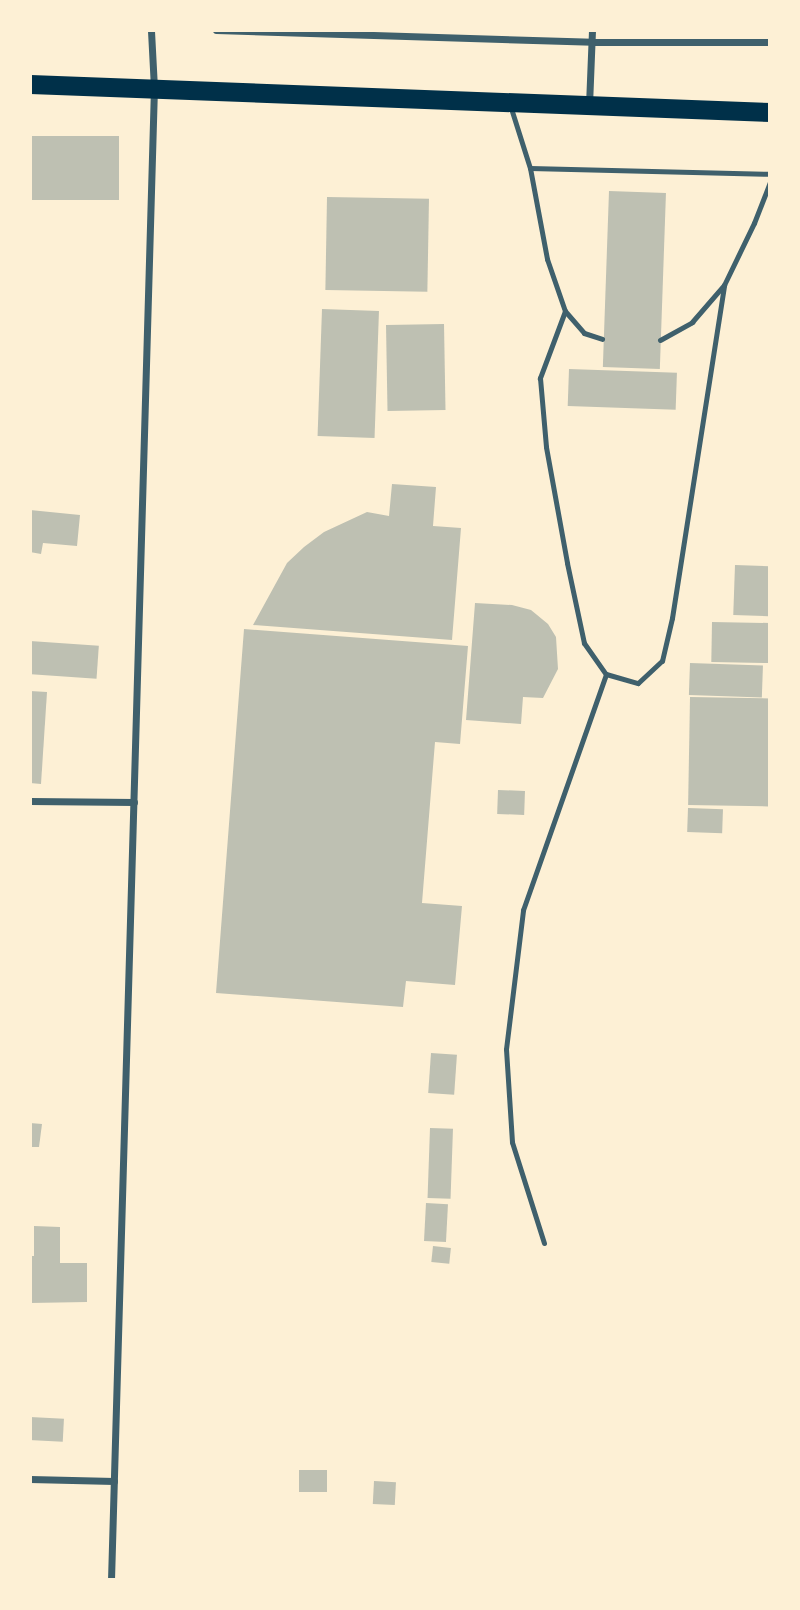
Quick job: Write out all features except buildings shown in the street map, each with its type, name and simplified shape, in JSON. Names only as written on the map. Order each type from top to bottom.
[{"type":"highway","points":[[30,84],[770,112]]},
{"type":"street","points":[[111,1580],[154,88],[151,30]]},
{"type":"street","points":[[216,30],[592,42],[770,42]]},
{"type":"street","points":[[589,105],[592,30]]},
{"type":"street","points":[[30,801],[134,802]]},
{"type":"street","points":[[30,1479],[114,1481]]},
{"type":"lane","points":[[509,102],[530,168],[547,259],[565,311],[584,333],[602,339]]},
{"type":"lane","points":[[530,168],[770,174]]},
{"type":"lane","points":[[660,340],[692,322],[724,285],[754,223],[770,182]]},
{"type":"lane","points":[[565,311],[540,378],[546,447],[584,643],[606,674],[638,683],[662,661],[672,618],[724,285]]},
{"type":"lane","points":[[544,1243],[512,1142],[506,1049],[523,911],[606,674]]}]
